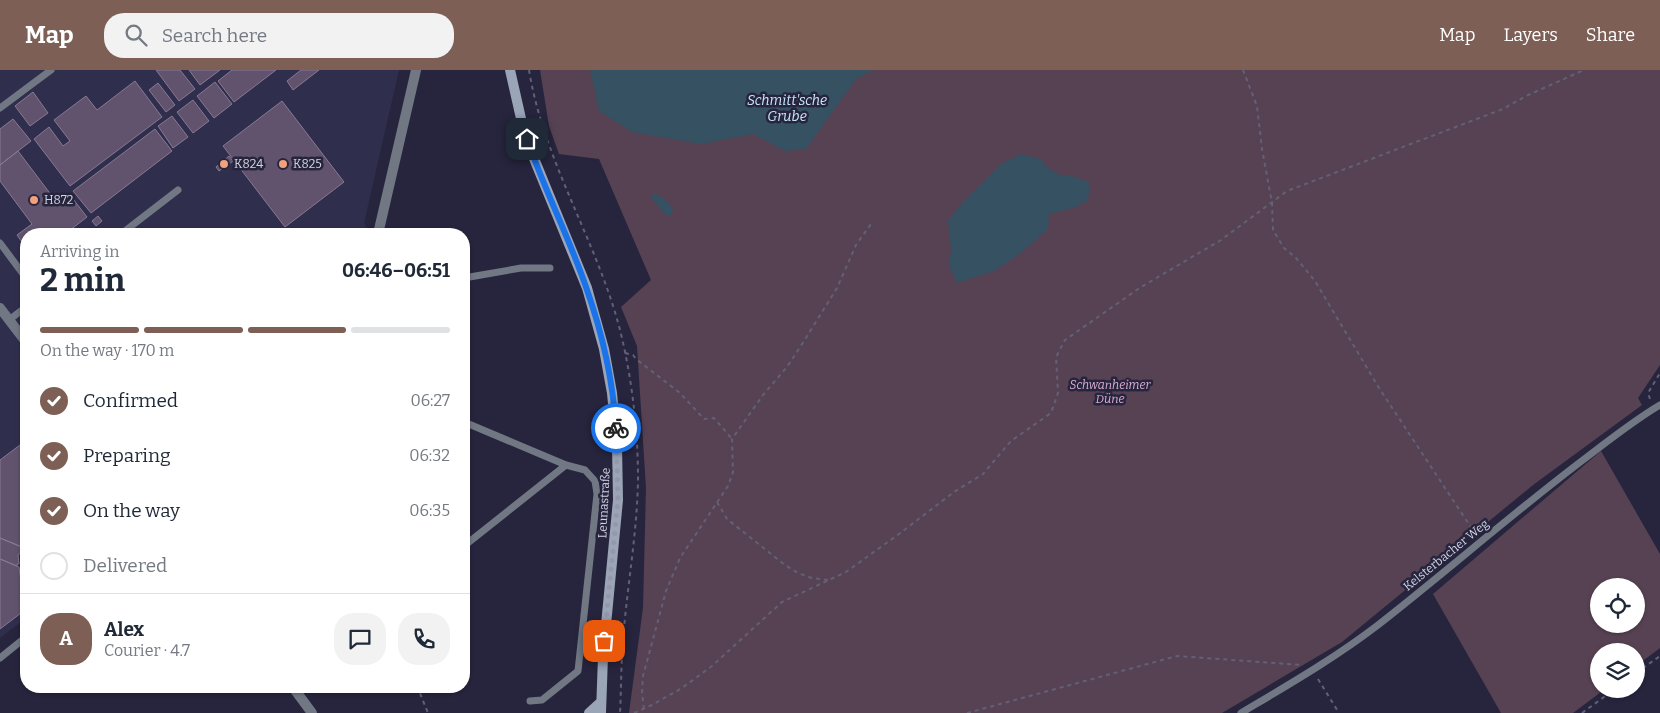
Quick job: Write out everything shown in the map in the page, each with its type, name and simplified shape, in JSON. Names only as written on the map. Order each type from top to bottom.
[{"type":"main road","name":"Leunastraße","points":[[510,70],[522,123],[532,156],[587,288],[604,349],[612,393],[617,446],[618,500],[600,708]]},
{"type":"main road","points":[[589,713],[600,708]]},
{"type":"street","points":[[379,228],[416,70]]},
{"type":"street","points":[[0,308],[20,334]]},
{"type":"street","points":[[0,327],[9,320]]},
{"type":"street","points":[[297,693],[312,713]]},
{"type":"lane","points":[[0,108],[51,70]]},
{"type":"lane","points":[[129,228],[178,190]]},
{"type":"lane","points":[[0,243],[20,270]]},
{"type":"lane","points":[[470,277],[521,268],[550,268]]},
{"type":"lane","points":[[9,320],[20,312]]},
{"type":"lane","name":"Kelsterbacher Weg","points":[[1241,713],[1343,652],[1564,474],[1657,406]]},
{"type":"lane","points":[[470,425],[566,465],[586,470],[595,481],[597,494],[578,672],[542,700],[530,701]]},
{"type":"lane","points":[[470,541],[566,465]]},
{"type":"lane","points":[[0,658],[20,642]]},
{"type":"path","points":[[1243,70],[1257,106],[1262,149],[1272,203],[1273,230],[1284,248],[1296,258],[1315,281],[1379,388],[1480,541]]},
{"type":"path","points":[[634,713],[644,710],[682,688],[712,666],[782,602],[846,572],[954,492],[983,474],[1011,441],[1051,413],[1058,393],[1056,358],[1064,340],[1141,287],[1221,240],[1287,191],[1503,108],[1584,70]]},
{"type":"path","points":[[644,710],[643,676],[666,591],[680,558],[728,486],[733,472],[732,439],[763,395],[787,367],[804,341],[837,288],[856,245],[872,224]]},
{"type":"path","points":[[625,353],[633,355],[680,393],[704,419],[714,418],[732,439]]},
{"type":"path","points":[[1657,406],[1648,393],[1660,373]]},
{"type":"path","points":[[717,502],[726,519],[785,565],[798,573],[812,578],[828,580]]},
{"type":"path","points":[[967,713],[1177,656],[1303,665],[1314,671],[1339,713]]},
{"type":"path","points":[[1645,667],[1660,656]]},
{"type":"path","points":[[420,693],[428,713]]},
{"type":"path","points":[[1582,713],[1603,698]]},
{"type":"shaded area","points":[[0,70],[399,70],[364,223],[367,228],[20,228],[20,623],[0,638]]},
{"type":"green space","name":"Schwanheimer Düne","points":[[540,70],[1660,70],[1660,365],[1638,398],[1642,405],[1533,485],[1342,642],[1222,713],[629,713],[643,608],[646,488],[637,346],[621,307],[651,280],[599,159],[559,154],[549,126]]},
{"type":"green space","points":[[1601,451],[1660,554],[1660,648],[1645,659],[1645,643],[1590,643],[1590,698],[1593,698],[1573,713],[1501,713],[1433,594]]},
{"type":"water","name":"Schmitt'sche Grube","points":[[590,70],[873,70],[856,79],[806,149],[785,151],[753,134],[701,144],[632,132],[599,111]]},
{"type":"water","points":[[1021,154],[1040,159],[1050,170],[1061,175],[1076,177],[1090,183],[1088,200],[1076,207],[1049,214],[1048,229],[1021,253],[994,271],[957,283],[949,266],[951,250],[948,221],[962,203],[1001,164]]},
{"type":"water","points":[[655,193],[673,208],[671,216],[666,215],[651,198]]},
{"type":"building","points":[[156,70],[180,70],[195,89],[179,101]]},
{"type":"building","points":[[189,70],[220,70],[200,85]]},
{"type":"building","points":[[232,70],[276,70],[234,102],[218,81]]},
{"type":"building","points":[[301,70],[319,70],[293,90],[287,81]]},
{"type":"building","points":[[135,81],[162,117],[70,186],[34,139],[49,127],[63,146],[70,141],[54,120],[86,96],[97,110]]},
{"type":"building","points":[[215,82],[232,104],[214,118],[197,96]]},
{"type":"building","points":[[158,83],[175,105],[166,112],[149,90]]},
{"type":"building","points":[[33,92],[48,113],[30,126],[15,106]]},
{"type":"building","points":[[193,100],[209,121],[193,133],[177,112]]},
{"type":"building","name":"K825","points":[[282,101],[344,182],[285,227],[223,146]]},
{"type":"building","points":[[172,116],[188,137],[173,148],[158,126]]},
{"type":"building","points":[[13,119],[31,141],[0,165],[0,129]]},
{"type":"building","points":[[155,129],[172,151],[91,213],[73,191]]},
{"type":"building","name":"H872","points":[[18,151],[58,204],[70,195],[87,217],[73,228],[27,228],[32,224],[0,181],[0,165]]},
{"type":"building","name":"K824","points":[[229,156],[233,161],[219,171],[216,167]]},
{"type":"building","points":[[98,216],[102,221],[96,226],[92,221]]},
{"type":"building","points":[[20,445],[20,546],[0,538],[0,460]]},
{"type":"building","points":[[0,538],[20,546],[19,564],[17,566],[0,559]]},
{"type":"building","points":[[0,559],[19,567],[20,614],[0,629]]},
{"type":"way so far","points":[[604,641],[618,500],[616,428]]},
{"type":"place","name":"K824","points":[[224,164]]},
{"type":"place","name":"K825","points":[[283,164]]},
{"type":"place","name":"H872","points":[[34,200]]},
{"type":"route","points":[[527,139],[539,173],[577,262],[595,313],[604,349],[616,428]]}]
